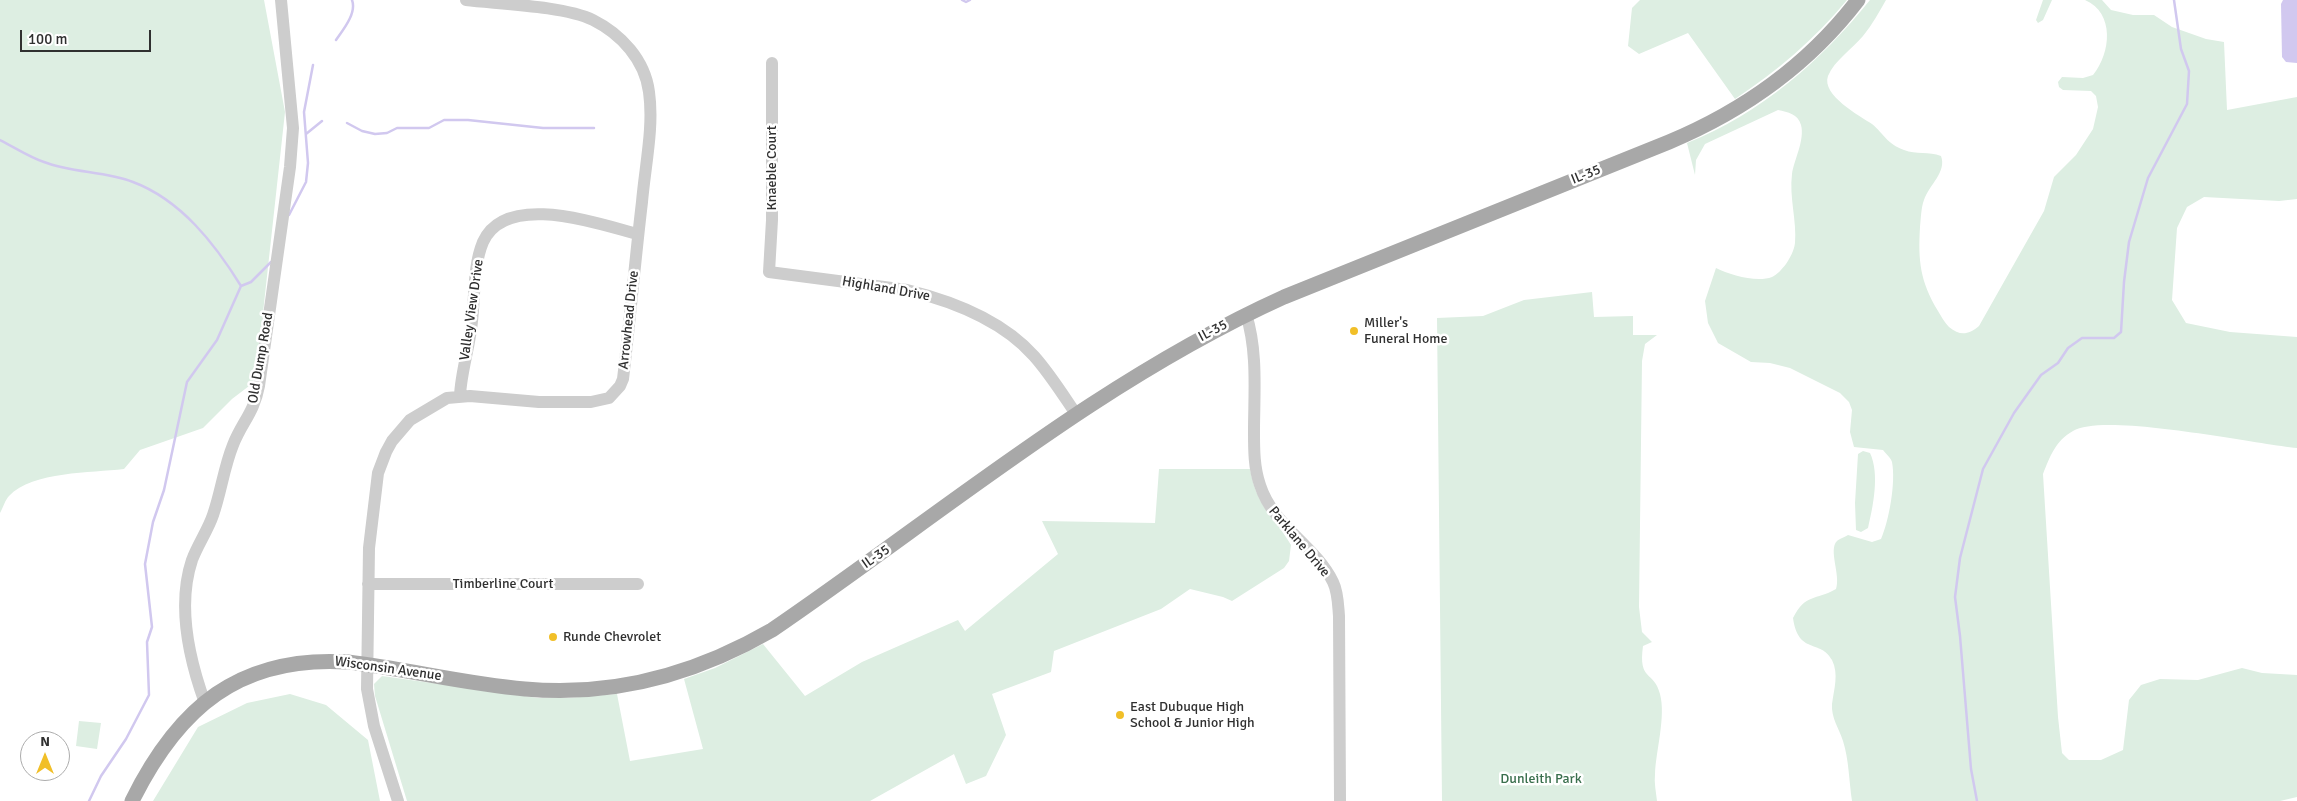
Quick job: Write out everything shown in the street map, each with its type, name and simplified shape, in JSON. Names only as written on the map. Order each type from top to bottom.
[{"type":"main road","name":"IL-35","points":[[582,690],[656,679],[694,668],[745,646],[810,604],[1076,414],[1168,355],[1246,314],[1305,288],[1669,142],[1711,123],[1751,99],[1789,71],[1833,30],[1858,0]]},
{"type":"main road","name":"Wisconsin Avenue","points":[[132,801],[166,742],[185,720],[205,703],[234,684],[264,671],[286,665],[329,661],[367,664],[502,687],[547,691],[582,690]]},
{"type":"street","name":"Old Dump Road","points":[[205,703],[194,673],[186,594],[188,577],[198,546],[212,518],[233,445],[252,410],[257,395],[290,167],[292,128],[281,0]]},
{"type":"street","name":"Arrowhead Drive","points":[[398,801],[368,704],[368,584],[371,518],[378,473],[386,452],[396,436],[414,417],[447,398],[460,396],[539,402],[580,402],[600,401],[614,393],[623,379],[650,124],[649,92],[641,67],[629,47],[614,32],[580,15],[466,0]]},
{"type":"street","name":"Knaeble Court","points":[[769,272],[772,220],[772,63]]},
{"type":"street","name":"Valley View Drive","points":[[460,396],[460,384],[472,328],[479,254],[489,232],[497,224],[516,216],[543,214],[638,234]]},
{"type":"street","name":"Highland Drive","points":[[769,272],[907,290],[927,295],[981,317],[1012,336],[1034,355],[1076,414]]},
{"type":"street","name":"Parklane Drive","points":[[1246,314],[1253,338],[1254,450],[1260,486],[1267,503],[1286,528],[1322,566],[1336,590],[1339,616],[1340,801]]},
{"type":"street","name":"Timberline Court","points":[[368,584],[638,584]]},
{"type":"green space","points":[[0,0],[264,0],[285,112],[260,340],[253,383],[232,399],[203,428],[140,450],[124,469],[63,475],[32,482],[19,488],[9,496],[0,513]]},
{"type":"green space","points":[[1640,0],[1847,0],[1795,54],[1735,99],[1688,33],[1639,54],[1628,46],[1632,8]]},
{"type":"green space","points":[[1870,0],[1886,0],[1863,36],[1831,70],[1827,83],[1830,90],[1843,104],[1872,124],[1898,148],[1941,156],[1942,168],[1926,194],[1922,206],[1919,239],[1920,261],[1927,290],[1938,311],[1949,327],[1960,333],[1968,333],[1979,326],[2044,211],[2054,177],[2076,155],[2093,129],[2098,107],[2096,96],[2091,91],[2063,90],[2059,87],[2058,82],[2062,77],[2083,78],[2093,75],[2104,56],[2107,34],[2105,24],[2095,6],[2085,0],[2102,0],[2111,10],[2133,15],[2154,15],[2172,27],[2206,39],[2224,42],[2227,110],[2297,97],[2297,199],[2279,201],[2204,197],[2187,207],[2177,228],[2172,300],[2186,323],[2230,332],[2297,337],[2297,448],[2146,427],[2090,426],[2073,431],[2057,445],[2043,474],[2058,717],[2062,753],[2069,760],[2101,760],[2123,750],[2129,700],[2141,685],[2160,679],[2198,680],[2242,668],[2262,673],[2297,675],[2297,797],[2280,801],[1852,801],[1845,748],[1832,709],[1835,682],[1834,665],[1827,654],[1805,642],[1800,637],[1793,618],[1807,601],[1836,589],[1837,577],[1834,550],[1837,541],[1848,535],[1872,542],[1881,539],[1891,501],[1892,462],[1883,450],[1854,447],[1850,432],[1852,410],[1849,402],[1840,393],[1790,368],[1770,363],[1751,362],[1718,343],[1708,323],[1705,301],[1716,268],[1751,279],[1766,279],[1779,272],[1792,254],[1795,226],[1791,183],[1793,168],[1802,137],[1800,121],[1792,114],[1778,110],[1705,144],[1696,160],[1695,175],[1687,143],[1740,117],[1788,84],[1831,44]]},
{"type":"green space","points":[[2043,0],[2052,0],[2043,20],[2038,23],[2036,20]]},
{"type":"green space","name":"Dunleith Park","points":[[1592,292],[1594,317],[1633,316],[1633,335],[1657,335],[1645,344],[1642,361],[1639,607],[1642,632],[1652,642],[1643,646],[1643,665],[1645,671],[1657,687],[1662,703],[1655,777],[1657,801],[1442,801],[1437,318],[1483,316],[1524,300]]},
{"type":"green space","points":[[1863,451],[1870,453],[1875,471],[1875,480],[1868,528],[1861,532],[1856,530],[1855,503],[1858,454]]},
{"type":"green space","points":[[1159,469],[1250,469],[1261,502],[1291,545],[1289,561],[1284,568],[1232,601],[1190,589],[1161,609],[1054,651],[1051,672],[992,694],[1006,735],[986,776],[966,784],[954,754],[870,801],[407,801],[375,696],[374,684],[382,676],[538,698],[568,698],[617,694],[630,761],[703,749],[684,679],[715,668],[763,644],[805,696],[862,662],[958,620],[965,631],[1058,554],[1042,521],[1155,523]]},
{"type":"green space","points":[[290,694],[326,705],[368,740],[380,801],[153,801],[198,727],[247,703]]},
{"type":"green space","points":[[79,721],[101,723],[97,749],[76,746]]},
{"type":"shaded area","points":[[2283,0],[2297,0],[2297,63],[2286,62],[2282,57],[2281,4]]},
{"type":"waterway","points":[[336,40],[351,16],[353,10],[352,0]]},
{"type":"waterway","points":[[962,0],[966,2],[970,0]]},
{"type":"waterway","points":[[1977,801],[1971,769],[1955,597],[1960,558],[1983,469],[2014,413],[2041,375],[2058,363],[2068,348],[2082,338],[2114,338],[2121,332],[2129,242],[2148,178],[2187,104],[2189,71],[2181,49],[2174,0]]},
{"type":"waterway","points":[[289,215],[306,182],[308,163],[304,112],[313,65]]},
{"type":"waterway","points":[[347,123],[362,131],[375,134],[387,133],[397,128],[429,128],[444,120],[468,120],[543,128],[594,128]]},
{"type":"waterway","points":[[306,134],[322,121]]},
{"type":"waterway","points":[[0,140],[55,166],[122,178],[150,190],[166,200],[195,225],[208,239],[241,286]]},
{"type":"waterway","points":[[89,801],[101,776],[126,739],[149,695],[147,642],[152,627],[145,564],[153,522],[164,490],[187,382],[217,340],[241,286],[251,282],[271,262]]},
{"type":"place","name":"Miller's Funeral Home","points":[[1354,331]]},
{"type":"place","name":"Runde Chevrolet","points":[[553,637]]},
{"type":"place","name":"East Dubuque High School & Junior High","points":[[1120,715]]}]
